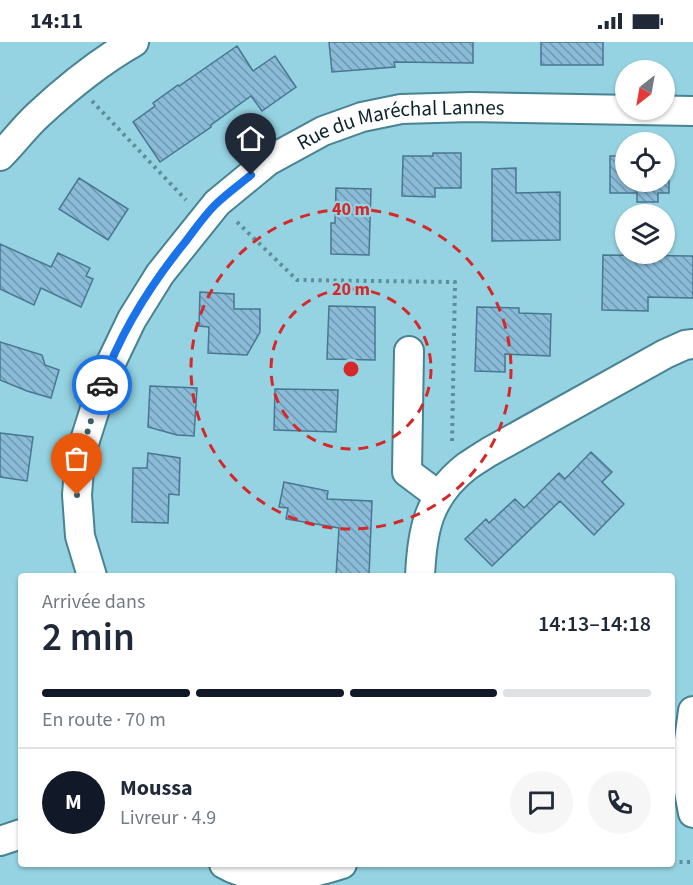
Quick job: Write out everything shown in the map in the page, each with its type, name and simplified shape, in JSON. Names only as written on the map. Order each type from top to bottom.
[{"type":"street","points":[[0,156],[37,116],[75,83],[134,42]]},
{"type":"street","name":"Rue du Maréchal Lannes","points":[[91,573],[80,536],[77,495],[80,456],[107,371],[132,319],[160,274],[210,211],[267,161],[322,130],[362,117],[401,109],[470,107],[693,111]]},
{"type":"street","points":[[420,573],[423,536],[429,515],[439,496],[466,467],[665,354],[693,344]]},
{"type":"street","points":[[409,351],[407,472],[439,496]]},
{"type":"street","points":[[693,711],[685,770],[693,813]]},
{"type":"street","points":[[0,841],[18,835]]},
{"type":"street","points":[[229,867],[266,876],[295,875],[333,867]]},
{"type":"path","points":[[75,83],[210,211],[297,280],[455,282],[452,448],[466,467]]},
{"type":"path","points":[[675,862],[693,862]]},
{"type":"building","points":[[329,42],[473,42],[473,63],[394,62],[395,67],[332,72]]},
{"type":"building","points":[[541,42],[603,42],[603,65],[541,65]]},
{"type":"building","points":[[237,46],[253,71],[275,56],[296,87],[262,111],[251,96],[160,162],[133,122],[155,106],[153,103]]},
{"type":"building","points":[[433,153],[461,153],[461,188],[435,188],[435,197],[402,196],[403,156],[433,156]]},
{"type":"building","points":[[610,156],[615,156],[615,192],[669,192],[658,193],[658,202],[637,202],[637,193],[610,193]]},
{"type":"building","points":[[516,168],[516,193],[560,192],[560,240],[492,241],[492,169]]},
{"type":"building","points":[[79,178],[128,209],[108,240],[59,209]]},
{"type":"building","points":[[336,188],[371,189],[369,255],[331,254],[331,223],[335,223]]},
{"type":"building","points":[[0,244],[51,267],[58,253],[90,268],[86,276],[93,279],[81,307],[41,288],[34,305],[0,289]]},
{"type":"building","points":[[603,255],[615,255],[615,264],[675,264],[675,256],[693,256],[693,298],[648,297],[648,311],[602,310]]},
{"type":"building","points":[[200,292],[234,294],[234,309],[260,309],[260,332],[247,355],[208,353],[209,327],[199,326]]},
{"type":"building","points":[[329,306],[375,307],[375,360],[327,359]]},
{"type":"building","points":[[477,307],[519,308],[519,313],[551,314],[550,356],[505,354],[505,372],[475,371]]},
{"type":"building","points":[[0,342],[42,355],[45,365],[59,370],[51,398],[0,380]]},
{"type":"building","points":[[150,386],[197,388],[194,436],[177,435],[148,427]]},
{"type":"building","points":[[275,389],[338,390],[336,432],[274,430]]},
{"type":"building","points":[[0,433],[33,437],[27,481],[0,477]]},
{"type":"building","points":[[591,452],[612,472],[602,482],[624,504],[594,535],[560,501],[492,566],[465,539],[486,519],[489,523],[515,499],[524,508],[559,473],[565,479]]},
{"type":"building","points":[[148,453],[180,458],[179,495],[169,494],[168,523],[132,522],[133,468],[147,468]]},
{"type":"building","points":[[284,482],[328,491],[327,499],[372,501],[369,573],[336,573],[339,528],[286,519],[288,508],[279,507]]},
{"type":"way so far","points":[[77,495],[80,456],[102,385]]},
{"type":"route","points":[[102,385],[132,319],[160,274],[203,218],[217,203],[251,175]]}]
